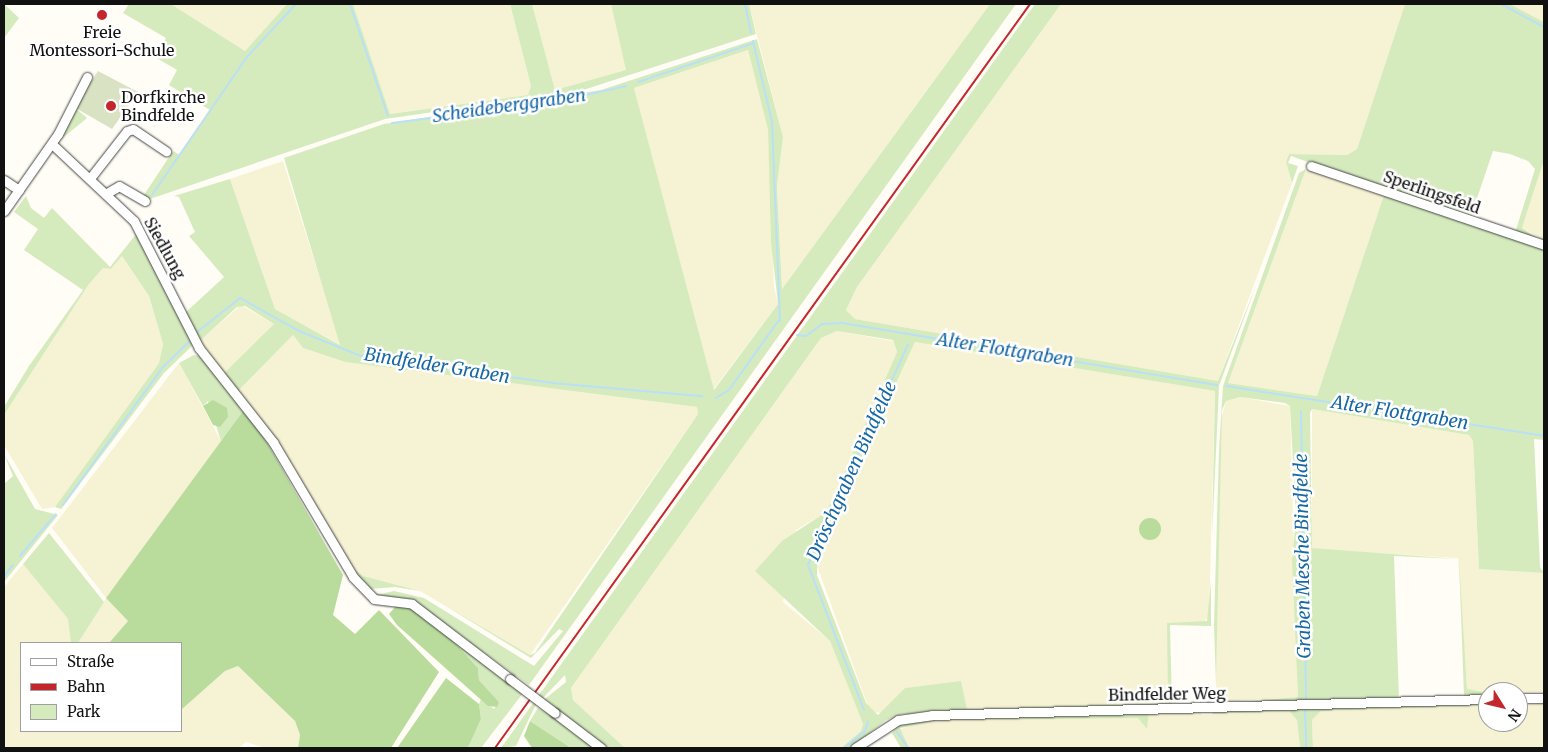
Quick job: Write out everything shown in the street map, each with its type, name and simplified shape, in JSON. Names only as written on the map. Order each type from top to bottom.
[{"type":"street","points":[[4,211],[52,144],[87,77]]},
{"type":"street","points":[[91,178],[127,131],[133,130],[166,151]]},
{"type":"street","name":"Siedlung","points":[[52,144],[107,193],[143,235],[197,345],[273,442],[335,554],[363,589],[374,599],[412,604],[600,748]]},
{"type":"street","name":"Sperlingsfeld","points":[[1310,166],[1544,245]]},
{"type":"street","points":[[4,180],[19,190]]},
{"type":"street","points":[[107,193],[119,186],[145,202]]},
{"type":"street","points":[[1528,698],[1544,698]]},
{"type":"street","name":"Bindfelder Weg","points":[[855,748],[898,720],[932,715],[1478,700]]},
{"type":"shaded area","points":[[171,4],[287,4],[245,51]]},
{"type":"shaded area","points":[[353,4],[510,4],[531,86],[528,95],[390,114]]},
{"type":"shaded area","points":[[532,4],[611,4],[627,70],[555,90]]},
{"type":"shaded area","points":[[749,4],[990,4],[782,289],[777,186],[783,137]]},
{"type":"shaded area","points":[[1061,4],[1405,4],[1357,149],[1347,155],[1289,154],[1286,162],[1292,183],[1218,381],[855,319],[846,310],[857,287]]},
{"type":"shaded area","points":[[1510,4],[1544,4],[1544,22]]},
{"type":"shaded area","points":[[748,50],[768,130],[774,287],[778,304],[713,390],[634,88]]},
{"type":"shaded area","points":[[1544,160],[1544,240],[1522,228]]},
{"type":"shaded area","points":[[283,161],[341,345],[275,309],[230,179]]},
{"type":"shaded area","points":[[1306,169],[1384,195],[1317,396],[1228,383]]},
{"type":"shaded area","points":[[122,256],[149,296],[163,344],[159,363],[55,507],[42,509],[4,445],[4,415],[89,284],[103,267],[111,269]]},
{"type":"shaded area","points":[[241,305],[274,324],[221,376],[201,340]]},
{"type":"shaded area","points":[[837,331],[893,341],[897,352],[831,503],[823,514],[796,530],[783,602],[830,641],[863,724],[861,731],[841,748],[625,748],[573,700],[571,688],[821,338]]},
{"type":"shaded area","points":[[293,335],[303,348],[345,362],[697,407],[698,414],[530,655],[420,591],[362,576],[352,569],[235,394]]},
{"type":"shaded area","points":[[915,342],[1215,391],[1209,617],[1202,623],[1168,623],[1168,703],[967,709],[961,682],[905,688],[883,713],[870,712],[816,563]]},
{"type":"shaded area","points":[[179,363],[221,441],[107,598],[128,621],[110,642],[79,642],[106,598],[52,528]]},
{"type":"shaded area","points":[[1240,397],[1290,406],[1298,697],[1220,702],[1216,685],[1221,419],[1226,401]]},
{"type":"shaded area","points":[[1312,409],[1469,435],[1473,441],[1479,569],[1544,573],[1544,692],[1528,692],[1528,682],[1478,682],[1478,693],[1467,690],[1458,558],[1312,549]]},
{"type":"shaded area","points":[[23,564],[68,619],[73,637],[71,642],[20,642],[20,732],[182,732],[182,709],[225,671],[238,666],[295,721],[300,735],[298,748],[265,748],[246,742],[239,748],[4,748],[4,587]]},
{"type":"shaded area","points":[[1544,703],[1544,748],[1313,748],[1312,720],[1321,711],[1478,705],[1478,732],[1528,732],[1528,704]]},
{"type":"shaded area","points":[[1201,711],[1202,715],[1289,711],[1297,720],[1300,748],[909,748],[899,730],[918,722],[967,718],[1138,718],[1147,727],[1149,712]]},
{"type":"green space","points":[[4,4],[19,18],[4,38]]},
{"type":"green space","points":[[129,4],[171,4],[245,51],[287,4],[353,4],[390,114],[528,95],[531,86],[510,4],[532,4],[555,90],[626,70],[611,4],[749,4],[756,34],[580,91],[385,119],[147,200],[142,198],[173,151],[180,155],[210,110],[169,85],[177,70],[155,57],[166,38],[123,13]]},
{"type":"green space","points":[[990,4],[1016,4],[529,685],[412,601],[377,595],[394,591],[424,598],[534,666],[563,631],[559,629],[531,658],[439,602],[530,655],[535,653],[698,414],[697,407],[345,362],[303,348],[293,335],[235,394],[221,376],[274,324],[245,306],[237,307],[201,340],[207,355],[185,313],[224,277],[189,236],[195,232],[179,197],[174,196],[230,179],[275,309],[340,345],[284,158],[384,124],[601,90],[757,39],[783,137],[777,186],[782,289]],"holes":[[[748,50],[768,130],[771,242],[778,304],[714,390],[634,88]]]},
{"type":"green space","points":[[1035,4],[1061,4],[857,287],[846,310],[855,319],[1218,381],[1257,283],[1219,386],[1212,537],[1215,391],[915,342],[817,556],[817,575],[866,703],[878,715],[905,688],[961,681],[967,709],[1168,703],[1167,623],[1207,621],[1211,581],[1211,626],[1170,625],[1172,704],[1188,707],[902,714],[886,720],[851,748],[841,748],[861,731],[863,724],[830,641],[755,571],[782,541],[823,514],[831,503],[897,352],[893,340],[837,331],[821,338],[571,688],[573,700],[625,748],[605,748],[545,699],[566,682],[565,675],[535,706],[516,746],[501,748]]},
{"type":"green space","points":[[1405,4],[1510,4],[1544,22],[1544,160],[1522,228],[1544,243],[1515,233],[1535,169],[1528,161],[1510,154],[1493,151],[1470,219],[1291,156],[1288,163],[1298,166],[1292,183],[1286,162],[1289,154],[1347,155],[1357,149]]},
{"type":"green space","points":[[98,71],[138,92],[112,129],[74,107]]},
{"type":"green space","points":[[74,107],[87,118],[58,141]]},
{"type":"green space","points":[[1306,169],[1228,383],[1317,396],[1384,195],[1544,248],[1544,440],[1534,439],[1540,567],[1544,573],[1479,569],[1473,441],[1469,435],[1312,409],[1310,413],[1312,548],[1459,559],[1394,556],[1399,698],[1216,704],[1298,697],[1292,560],[1296,517],[1290,406],[1285,403],[1240,397],[1226,401],[1222,410],[1216,685],[1214,625],[1219,451],[1223,386],[1299,173]]},
{"type":"green space","points":[[26,196],[31,208],[44,218],[52,208],[110,267],[137,233],[194,344],[164,373],[61,509],[55,507],[159,363],[163,344],[149,296],[122,256],[111,269],[103,268],[89,284],[4,415],[4,407],[29,366],[83,290],[24,250],[38,229],[14,212]]},
{"type":"green space","points":[[194,355],[200,356],[243,411],[221,441],[208,401],[203,406],[179,363]]},
{"type":"green space","points":[[213,400],[227,408],[228,417],[220,427],[213,425],[203,406]]},
{"type":"green space","points":[[243,411],[265,439],[343,575],[333,615],[355,634],[379,610],[439,672],[391,748],[298,748],[300,735],[295,721],[238,666],[225,671],[182,709],[182,642],[110,642],[128,621],[106,598]]},
{"type":"green space","points":[[4,454],[35,509],[58,515],[4,582],[4,484],[13,476]]},
{"type":"green space","points":[[1150,518],[1160,525],[1161,529],[1154,539],[1150,540],[1140,533],[1139,529],[1146,519]]},
{"type":"green space","points":[[49,533],[104,602],[79,642],[71,642],[68,619],[23,564]]},
{"type":"green space","points":[[1459,559],[1467,689],[1478,691],[1478,697],[1464,696]]},
{"type":"green space","points":[[346,564],[363,576],[420,591],[395,587],[370,589]]},
{"type":"green space","points":[[396,606],[410,606],[445,632],[478,668],[479,680],[499,702],[497,707],[488,706],[397,625],[389,614]]},
{"type":"green space","points":[[445,632],[523,693],[481,748],[467,748],[481,719],[479,704],[481,699],[494,709],[499,702],[479,680],[478,668]]},
{"type":"green space","points":[[446,678],[479,704],[481,719],[467,748],[397,748]]},
{"type":"green space","points":[[1478,702],[1478,705],[1321,711],[1312,720],[1313,748],[1300,748],[1297,720],[1289,711],[1212,714],[1215,710]]},
{"type":"green space","points":[[538,708],[557,718],[596,748],[571,748],[530,721]]},
{"type":"green space","points":[[1149,712],[1147,729],[1138,718],[938,720],[900,728],[909,748],[901,748],[892,733],[900,723],[934,718]]},
{"type":"green space","points":[[530,721],[571,748],[532,748],[524,736]]},
{"type":"waterway","points":[[152,195],[246,58],[296,4]]},
{"type":"waterway","name":"Scheideberggraben","points":[[350,4],[388,116]]},
{"type":"waterway","name":"Alter Flottgraben","points":[[745,4],[751,32]]},
{"type":"waterway","points":[[1501,4],[1544,27]]},
{"type":"waterway","name":"Alter Flottgraben","points":[[753,41],[772,122],[780,321]]},
{"type":"waterway","name":"Scheideberggraben","points":[[638,82],[754,43]]},
{"type":"waterway","name":"Scheideberggraben","points":[[392,123],[550,103],[626,86]]},
{"type":"waterway","name":"Bindfelder Graben","points":[[197,332],[240,298],[299,331],[361,356],[552,383],[702,396]]},
{"type":"waterway","name":"Bindfelder Graben","points":[[716,398],[729,390],[779,320]]},
{"type":"waterway","name":"Alter Flottgraben","points":[[797,335],[806,336],[822,324],[842,323],[1217,385]]},
{"type":"waterway","name":"Bindfelder Graben","points":[[63,505],[163,367],[190,341]]},
{"type":"waterway","name":"Dröschgraben Bindfelde","points":[[864,710],[808,565],[908,345]]},
{"type":"waterway","name":"Alter Flottgraben","points":[[1226,386],[1544,436]]},
{"type":"waterway","name":"Graben Mesche Bindfelde","points":[[1301,411],[1306,700]]},
{"type":"waterway","name":"Bindfelder Graben","points":[[20,556],[56,514]]},
{"type":"waterway","name":"Bindfelder Graben","points":[[4,576],[13,565]]},
{"type":"waterway","name":"Graben Mesche Bindfelde","points":[[1305,710],[1306,748]]},
{"type":"waterway","name":"Dröschgraben Bindfelde","points":[[844,748],[865,731],[868,721]]},
{"type":"waterway","name":"Graben Mesche Bindfelde","points":[[897,732],[908,748]]},
{"type":"railway","points":[[495,748],[1030,4]]},
{"type":"place","name":"Freie Montessori-Schule","points":[[102,15]]},
{"type":"place","name":"Dorfkirche Bindfelde","points":[[111,106]]}]
